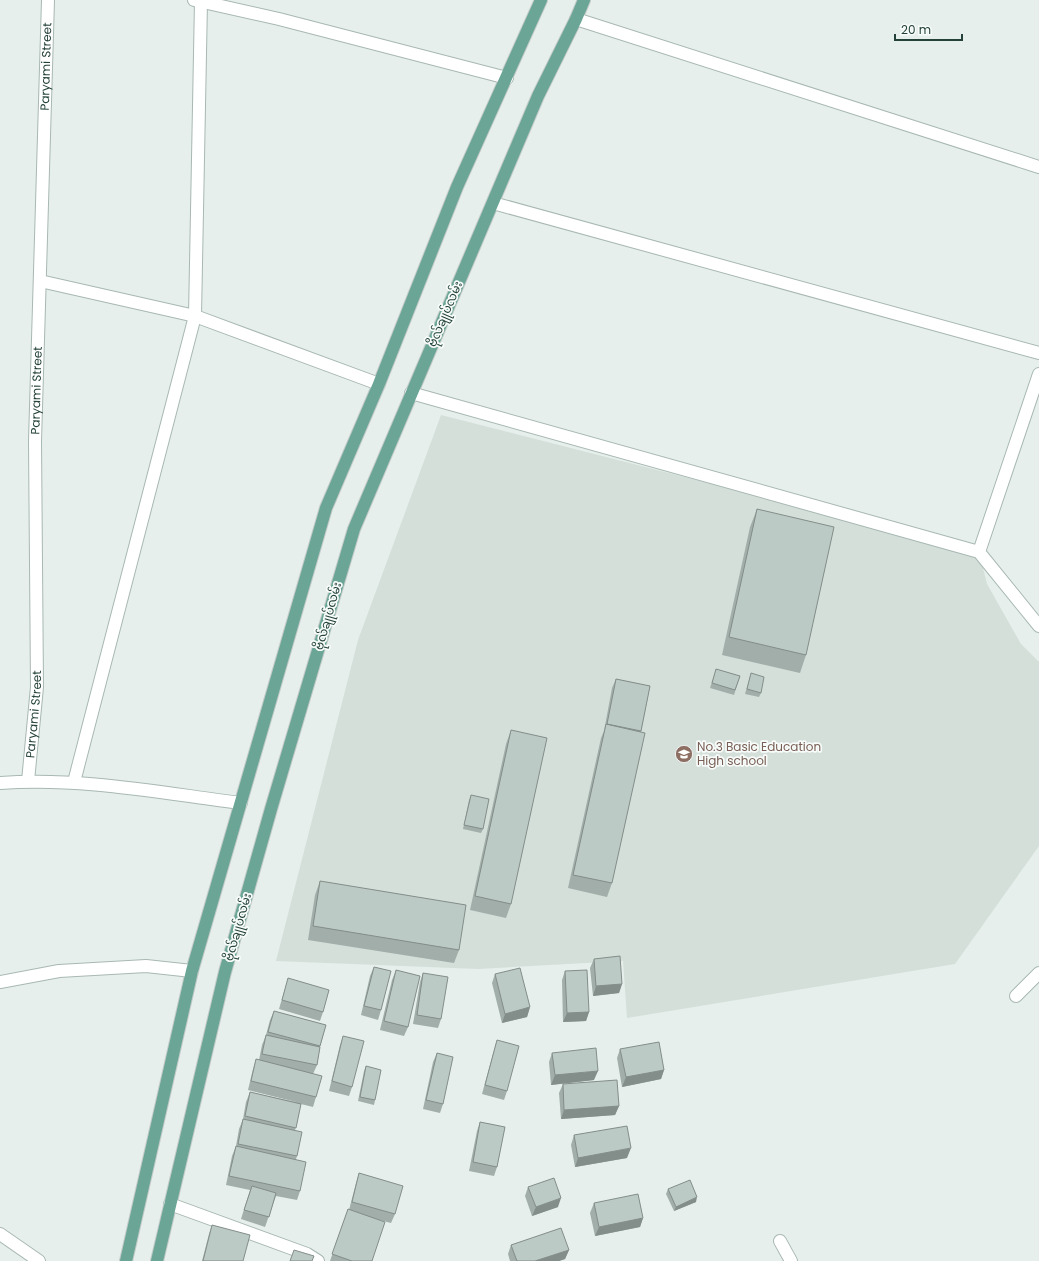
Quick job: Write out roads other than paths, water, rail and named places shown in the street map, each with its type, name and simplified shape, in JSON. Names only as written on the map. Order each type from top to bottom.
[{"type":"main road","points":[[126,1261],[192,971],[326,508],[379,384],[457,187],[541,0]]},
{"type":"main road","name":"ဗိုလ်ချုပ်လမ်း","points":[[157,1261],[225,972],[271,809],[354,529],[538,96],[584,0]]},
{"type":"street","name":"Paryami Street","points":[[28,781],[36,687],[36,441],[48,0]]},
{"type":"street","points":[[74,782],[195,316],[197,1],[279,19],[507,78]]},
{"type":"street","points":[[576,19],[1039,167]]},
{"type":"street","points":[[493,203],[1039,353]]},
{"type":"street","points":[[40,281],[195,316],[379,384]]},
{"type":"street","points":[[979,552],[1039,374]]},
{"type":"street","points":[[411,393],[979,552],[1039,626]]},
{"type":"street","points":[[0,783],[28,781],[74,782],[241,803]]},
{"type":"street","points":[[0,982],[60,971],[146,966],[192,971]]},
{"type":"street","points":[[1016,996],[1039,973]]},
{"type":"street","points":[[170,1204],[307,1254],[318,1261]]},
{"type":"street","points":[[0,1234],[39,1261]]},
{"type":"street","points":[[780,1241],[791,1261]]},
{"type":"place","name":"No.3 Basic Education High school","points":[[684,754]]}]
